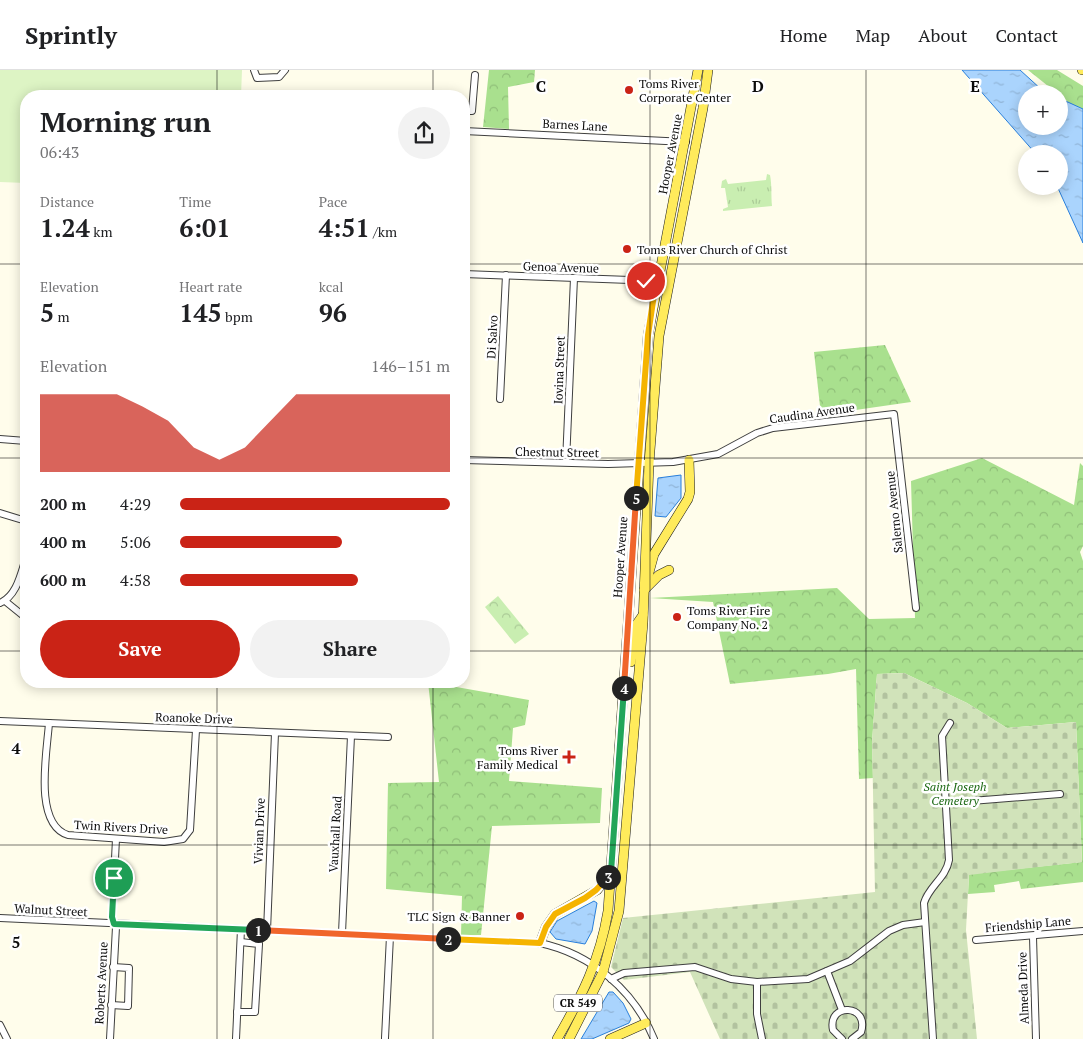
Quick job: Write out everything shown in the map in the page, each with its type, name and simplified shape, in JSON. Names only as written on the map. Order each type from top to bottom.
[{"type":"main road","name":"Hooper Avenue","points":[[557,1039],[585,989],[605,932],[624,701],[638,464],[648,335],[656,281],[686,142],[698,70]]},
{"type":"main road","name":"Hooper Avenue","points":[[568,1039],[603,972],[616,928],[643,615],[649,463],[659,336],[703,108],[708,70]]},
{"type":"main road","points":[[644,590],[654,554],[688,499],[690,492],[689,460]]},
{"type":"main road","points":[[644,590],[659,574],[669,570]]},
{"type":"main road","points":[[624,701],[636,625],[643,615]]},
{"type":"main road","points":[[540,943],[546,927],[555,914],[596,890],[611,872]]},
{"type":"main road","points":[[610,1039],[646,1023]]},
{"type":"street","points":[[254,70],[257,78],[279,77],[285,70]]},
{"type":"street","points":[[470,111],[472,111],[475,75]]},
{"type":"street","name":"Barnes Lane","points":[[470,131],[686,142]]},
{"type":"street","name":"Genoa Avenue","points":[[470,274],[656,281]]},
{"type":"street","name":"Di Salvo","points":[[500,399],[506,276]]},
{"type":"street","name":"Iovina Street","points":[[566,462],[574,278]]},
{"type":"street","name":"Caudina Avenue","points":[[649,463],[689,460],[718,454],[757,433],[773,428],[894,414]]},
{"type":"street","name":"Salerno Avenue","points":[[894,414],[916,608]]},
{"type":"street","points":[[0,439],[20,441]]},
{"type":"street","name":"Chestnut Street","points":[[470,460],[649,463]]},
{"type":"street","points":[[0,513],[20,519]]},
{"type":"street","points":[[20,577],[17,586],[3,602],[20,614]]},
{"type":"street","name":"Roanoke Drive","points":[[0,721],[388,737]]},
{"type":"street","points":[[933,1039],[925,922],[926,897],[945,873],[949,860],[942,736],[950,722]]},
{"type":"street","name":"Twin Rivers Drive","points":[[49,723],[46,807],[53,826],[59,833],[164,842],[177,840],[187,835],[191,825],[196,730]]},
{"type":"street","name":"Vivian Drive","points":[[267,930],[275,733]]},
{"type":"street","name":"Vauxhall Road","points":[[342,933],[351,736]]},
{"type":"street","points":[[946,803],[1060,794]]},
{"type":"street","name":"Roberts Avenue","points":[[110,1039],[114,924],[112,917],[116,838]]},
{"type":"street","name":"Walnut Street","points":[[0,918],[540,943],[564,949],[595,965],[624,991],[646,1023],[654,1039]]},
{"type":"street","points":[[611,979],[624,973],[695,967],[731,979],[757,982],[808,979],[850,961],[889,931],[925,922]]},
{"type":"street","points":[[236,1039],[241,929]]},
{"type":"street","name":"Friendship Lane","points":[[976,940],[1033,937],[1083,931]]},
{"type":"street","points":[[385,1038],[390,936]]},
{"type":"street","name":"Almeda Drive","points":[[1033,937],[1036,1039]]},
{"type":"street","points":[[237,1012],[255,1012],[259,944],[240,942]]},
{"type":"street","points":[[111,1005],[128,1006],[129,968],[113,967]]},
{"type":"street","points":[[827,971],[842,1010]]},
{"type":"street","points":[[757,982],[757,1014],[762,1039]]},
{"type":"street","points":[[842,1039],[835,1034],[832,1025],[834,1016],[842,1010],[853,1010],[861,1016],[863,1022],[861,1032],[853,1039]]},
{"type":"street","points":[[0,1025],[7,1039]]},
{"type":"green space","points":[[0,70],[242,70],[241,90],[20,90],[20,183],[0,182]]},
{"type":"green space","points":[[489,70],[535,70],[534,82],[508,87],[509,129],[483,127]]},
{"type":"green space","points":[[1028,70],[1057,70],[1083,86],[1083,114],[1068,102],[1068,85],[1047,85]]},
{"type":"green space","points":[[767,174],[770,175],[771,179],[772,206],[723,211],[723,209],[728,207],[725,188],[721,188],[722,181],[726,179],[728,184],[766,180]]},
{"type":"green space","points":[[885,345],[911,402],[821,415],[814,352]]},
{"type":"green space","points":[[982,458],[1074,505],[1080,463],[1083,466],[1083,546],[1080,552],[1083,561],[1083,882],[1021,889],[1019,881],[994,885],[995,892],[968,894],[969,874],[1082,862],[1076,722],[1007,728],[967,703],[904,673],[877,674],[872,742],[873,778],[859,779],[856,669],[828,674],[730,684],[713,602],[650,598],[837,588],[869,619],[915,618],[911,481]]},
{"type":"green space","points":[[498,596],[529,634],[515,644],[485,607]]},
{"type":"green space","name":"Saint Joseph Cemetery","points":[[904,673],[967,703],[1007,728],[1076,722],[1082,862],[969,875],[966,930],[977,1039],[720,1039],[690,972],[624,980],[611,967],[623,918],[875,892],[872,742],[877,674]]},
{"type":"green space","points":[[429,688],[462,688],[529,700],[525,725],[513,728],[509,781],[602,788],[600,823],[492,826],[481,935],[461,935],[462,896],[386,889],[388,783],[439,782]]},
{"type":"water","points":[[962,70],[1020,70],[1036,85],[1018,85],[1018,134]]},
{"type":"water","points":[[1068,102],[1083,109],[1083,243],[1061,195],[1068,195],[1068,145],[1028,145],[1019,135],[1068,135]]},
{"type":"water","points":[[681,475],[681,498],[666,517],[655,516],[658,478]]},
{"type":"water","points":[[594,901],[597,903],[592,931],[585,944],[556,939],[550,932],[557,921]]},
{"type":"water","points":[[609,992],[613,992],[623,1003],[631,1019],[629,1023],[592,1039],[581,1039]]},
{"type":"place","name":"Toms River Corporate Center","points":[[629,90]]},
{"type":"place","name":"Toms River Church of Christ","points":[[627,249]]},
{"type":"place","name":"Toms River Fire Company No. 2","points":[[677,617]]},
{"type":"place","name":"Toms River Family Medical","points":[[569,757]]},
{"type":"place","name":"TLC Sign & Banner","points":[[520,916]]},
{"type":"route","points":[[114,878],[112,917],[114,924],[540,943],[546,927],[555,914],[585,898],[601,885],[611,872],[614,841],[638,464],[648,335],[656,281],[646,281]]}]
